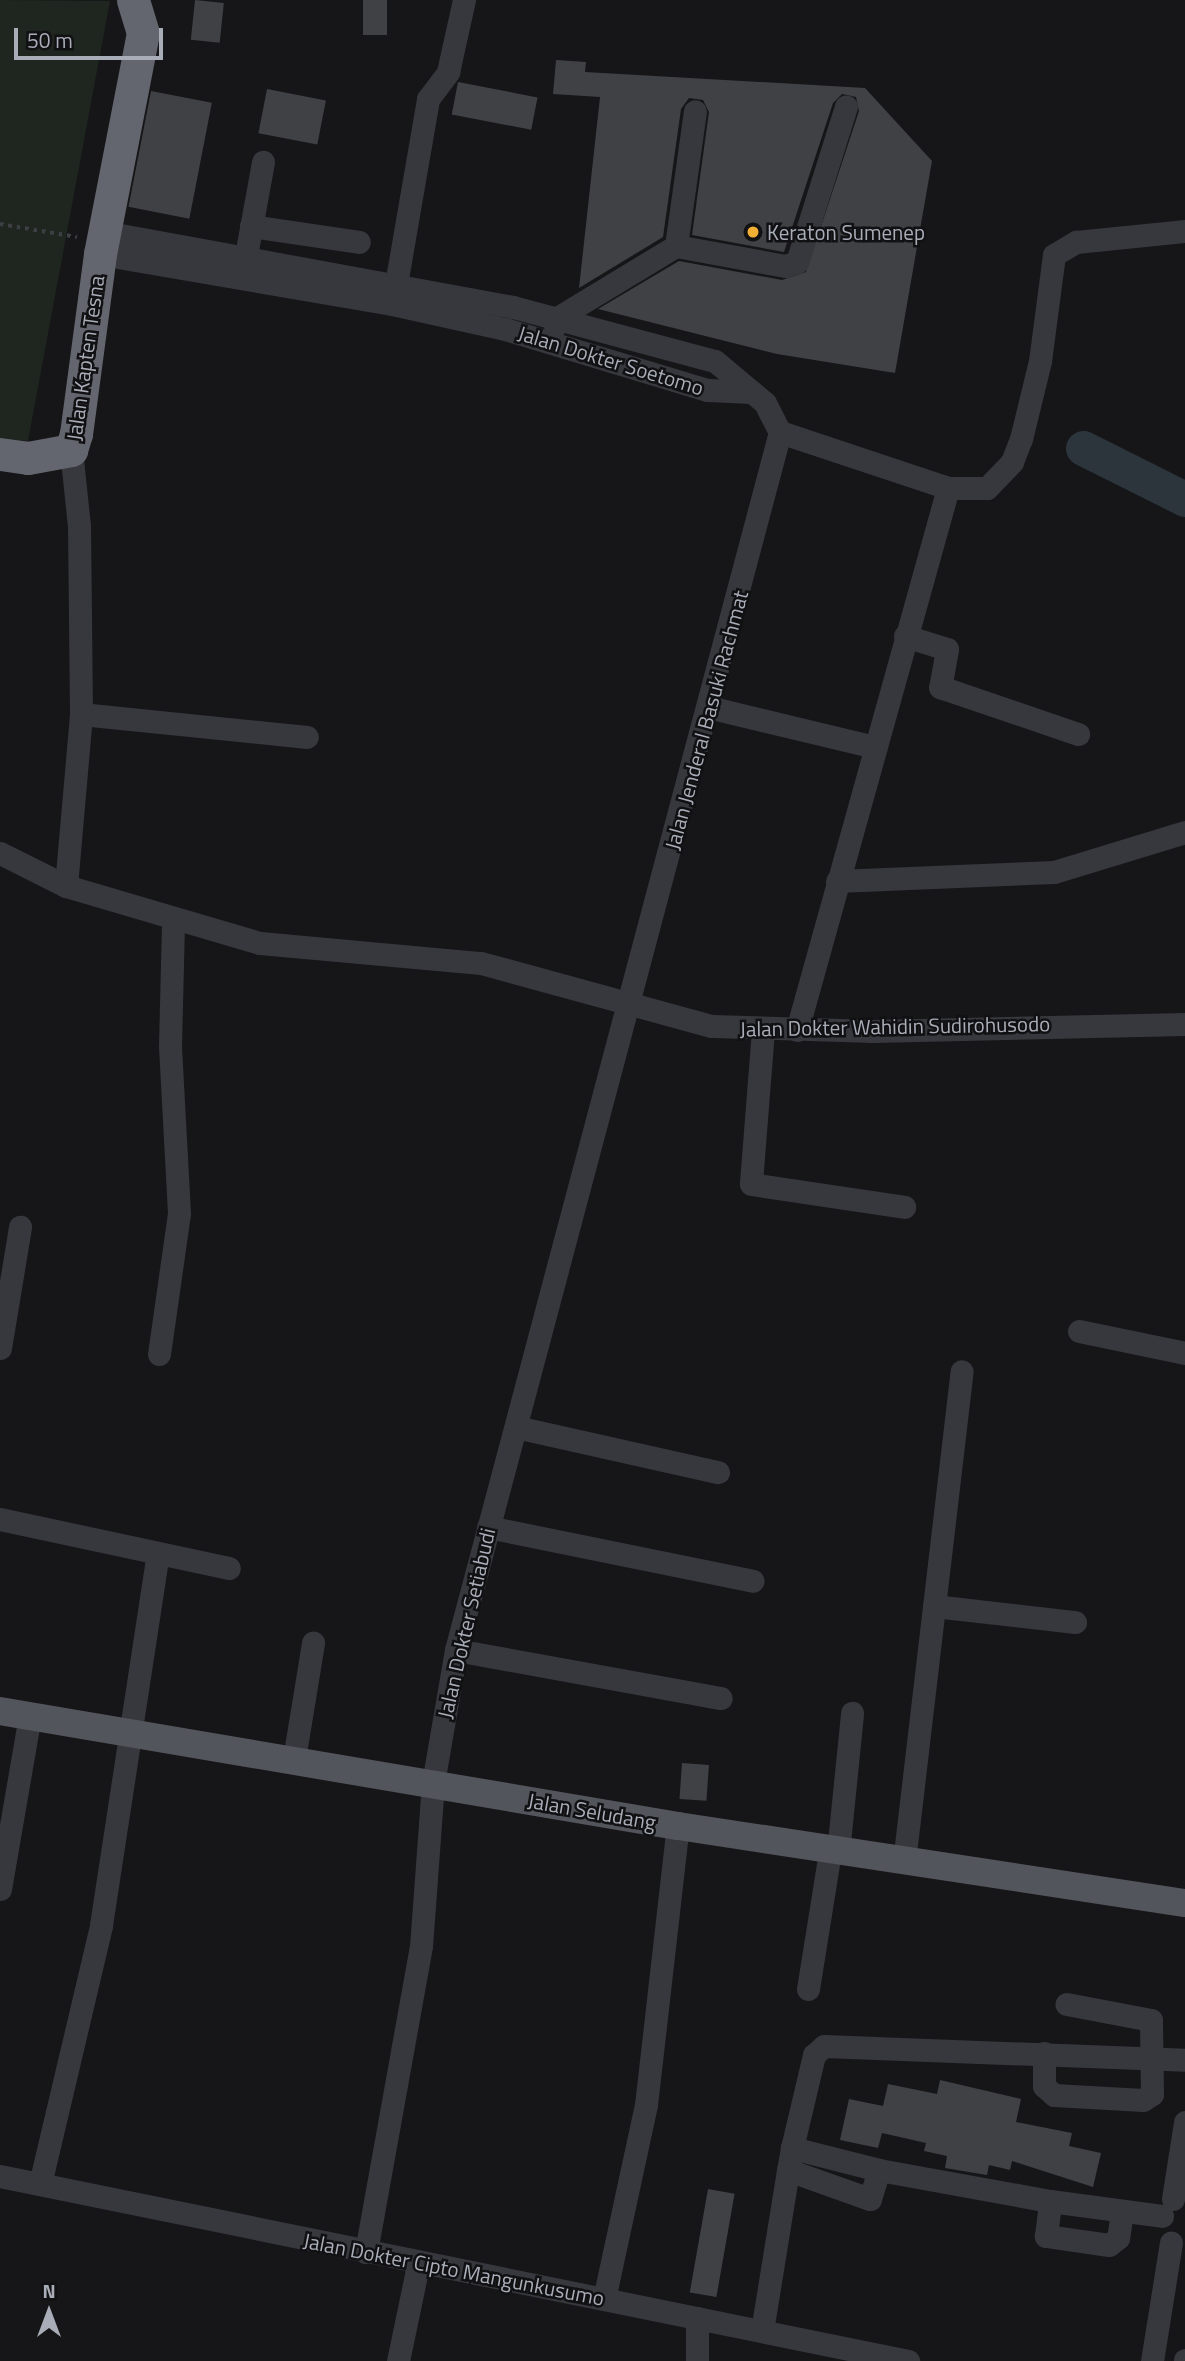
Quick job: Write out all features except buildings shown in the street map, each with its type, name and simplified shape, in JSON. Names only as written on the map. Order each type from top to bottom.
[{"type":"highway","name":"Jalan Kapten Tesna","points":[[71,450],[102,242],[143,33],[136,1]]},
{"type":"highway","points":[[0,454],[28,458],[71,450]]},
{"type":"main road","name":"Jalan Seludang","points":[[0,1711],[131,1730],[678,1826],[1185,1903]]},
{"type":"street","points":[[394,293],[428,99],[448,72],[464,0]]},
{"type":"street","points":[[551,342],[557,318],[676,246],[785,266],[797,262],[846,107]]},
{"type":"street","points":[[676,246],[695,111]]},
{"type":"street","points":[[244,267],[262,162]]},
{"type":"street","points":[[251,226],[359,242]]},
{"type":"street","points":[[752,392],[774,415],[780,432],[948,488],[987,488],[1012,462],[1040,361],[1054,255],[1085,240],[1185,231]]},
{"type":"street","name":"Jalan Dokter Soetomo","points":[[102,242],[394,293],[557,318],[715,361],[752,392]]},
{"type":"street","name":"Jalan Dokter Soetomo","points":[[394,293],[707,390],[752,392]]},
{"type":"street","name":"Jalan Jenderal Basuki Rachmat","points":[[628,1007],[780,432]]},
{"type":"street","name":"Jalan Kapten Tesna","points":[[66,886],[81,714],[71,450]]},
{"type":"street","points":[[797,1030],[948,488]]},
{"type":"street","points":[[905,636],[947,649],[940,687],[1078,734]]},
{"type":"street","points":[[708,707],[875,747]]},
{"type":"street","points":[[81,714],[307,737]]},
{"type":"street","points":[[838,881],[1054,872],[1185,832]]},
{"type":"street","name":"Jalan Dokter Wahidin Sudirohusodo","points":[[0,853],[66,886],[173,920],[260,943],[481,963],[628,1007],[763,1030],[1185,1024]]},
{"type":"street","points":[[159,1354],[179,1213],[170,1046],[173,920]]},
{"type":"street","name":"Jalan Dokter Setiabudi","points":[[366,2252],[421,1946],[433,1783],[456,1650],[628,1007]]},
{"type":"street","points":[[763,1030],[751,1184],[904,1207]]},
{"type":"street","points":[[0,1348],[4,1289],[20,1227]]},
{"type":"street","points":[[1079,1331],[1185,1353]]},
{"type":"street","points":[[904,1862],[962,1371]]},
{"type":"street","points":[[516,1427],[718,1472]]},
{"type":"street","points":[[0,1519],[229,1568]]},
{"type":"street","points":[[488,1527],[753,1581]]},
{"type":"street","points":[[40,2184],[100,1925],[158,1553]]},
{"type":"street","points":[[934,1606],[1075,1622]]},
{"type":"street","points":[[294,1759],[313,1643]]},
{"type":"street","points":[[456,1650],[721,1698]]},
{"type":"street","points":[[808,1989],[834,1851],[852,1713]]},
{"type":"street","points":[[0,1888],[30,1715]]},
{"type":"street","points":[[604,2299],[646,2105],[678,1826]]},
{"type":"street","points":[[1044,2053],[1047,2092],[1143,2100],[1152,2094],[1152,2058],[1146,2015],[1066,2004]]},
{"type":"street","points":[[762,2330],[790,2159],[814,2055],[824,2046],[1185,2060]]},
{"type":"street","points":[[1152,2361],[1178,2246],[1173,2204],[1185,2122]]},
{"type":"street","points":[[790,2159],[872,2199],[878,2170],[1122,2211],[1173,2204]]},
{"type":"street","name":"Jalan Dokter Cipto Mangunkusumo","points":[[0,2176],[418,2265],[762,2330],[843,2354],[908,2361]]},
{"type":"street","points":[[1051,2201],[1045,2236],[1092,2244],[1115,2242],[1122,2211]]},
{"type":"street","points":[[398,2361],[418,2265]]},
{"type":"street","points":[[697,2318],[697,2361]]},
{"type":"path","points":[[0,224],[102,242]]},
{"type":"shaded area","points":[[0,0],[110,1],[28,441],[0,438]]},
{"type":"waterway","points":[[1083,448],[1185,499]]},
{"type":"place","name":"Keraton Sumenep","points":[[753,232]]}]
